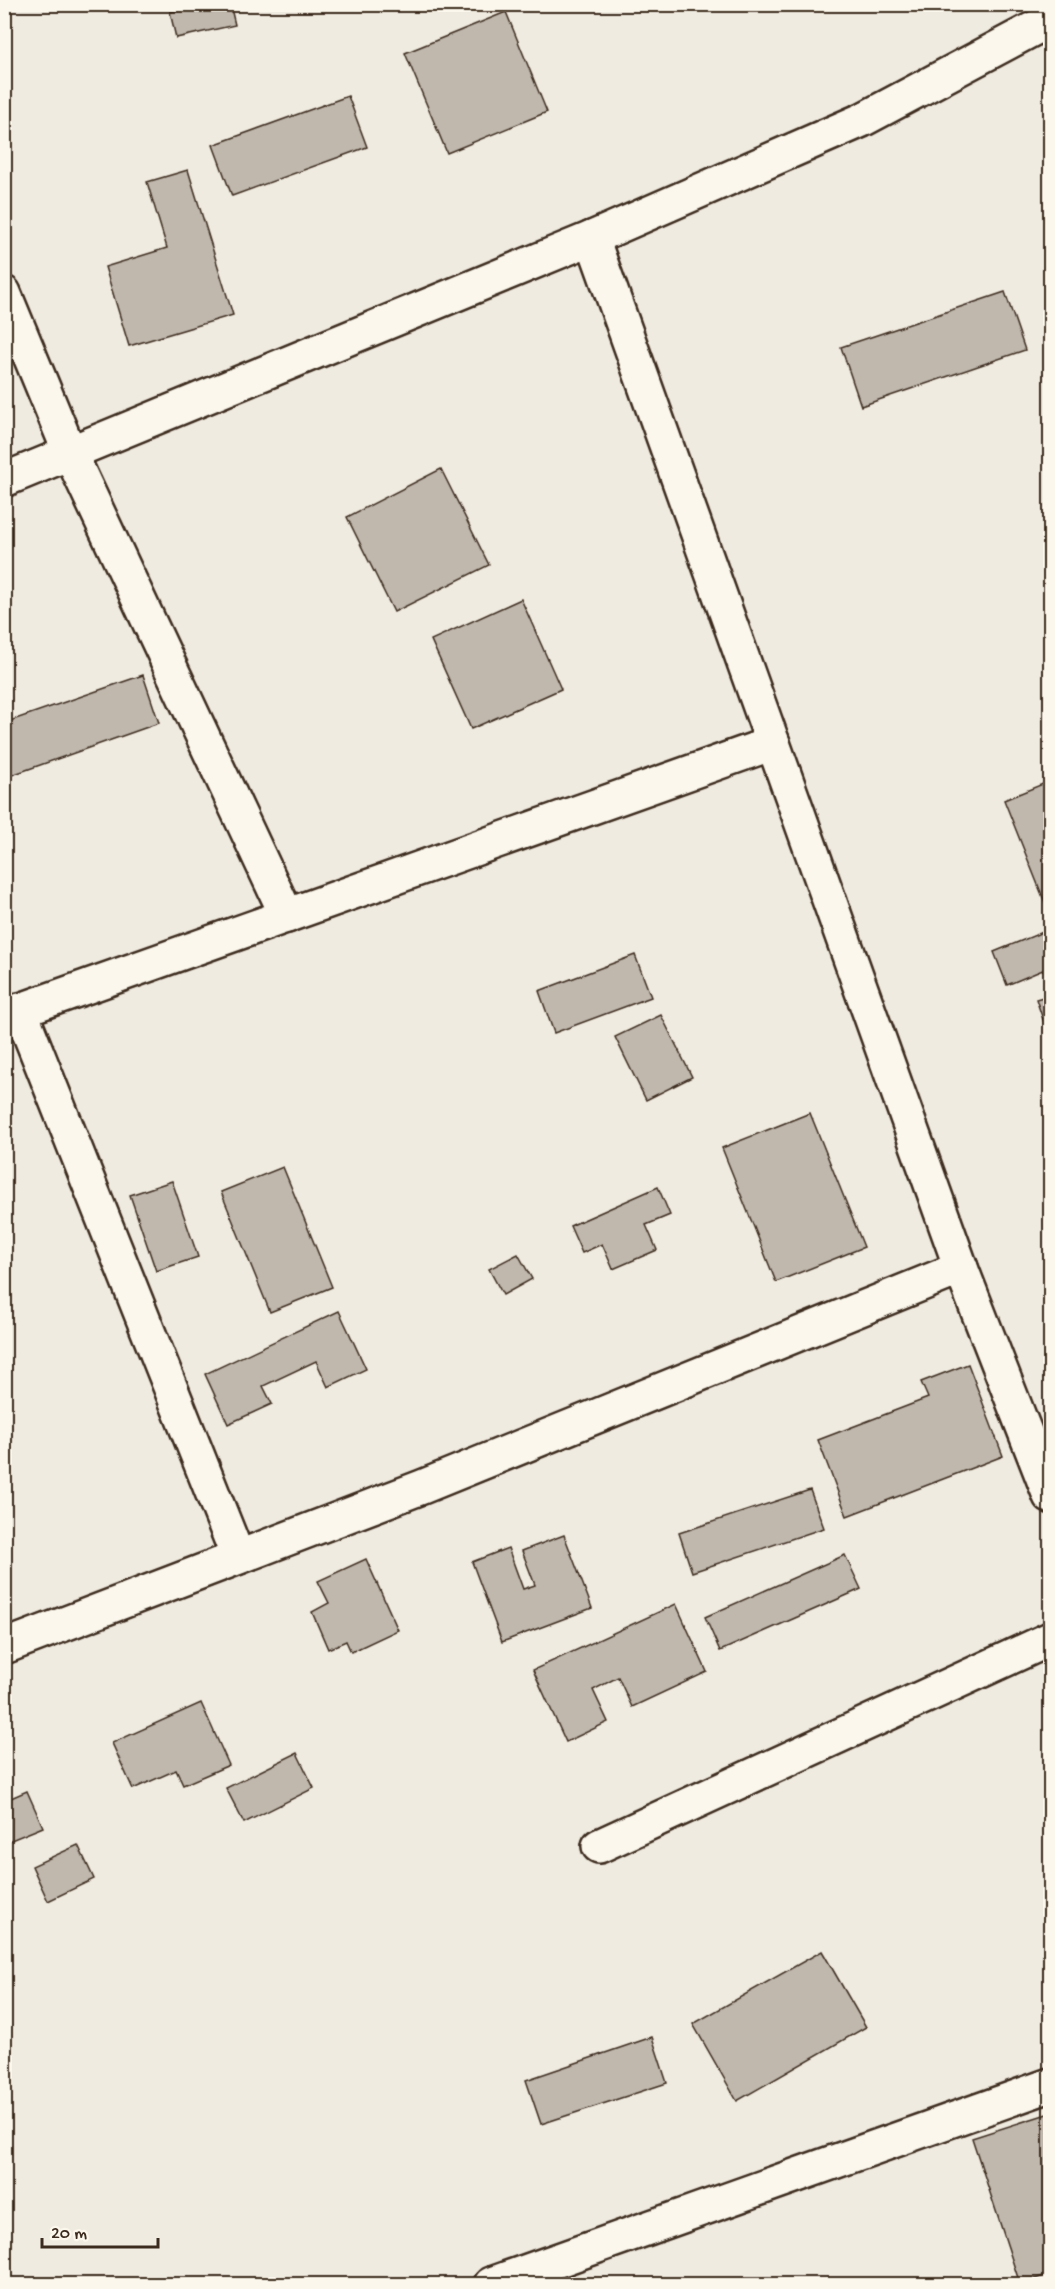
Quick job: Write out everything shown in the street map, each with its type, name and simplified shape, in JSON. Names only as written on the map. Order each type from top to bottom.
[{"type":"street","points":[[4,480],[592,238],[862,120],[1050,20],[1046,4]]},
{"type":"street","points":[[592,238],[961,1268],[1050,1496]]},
{"type":"street","points":[[4,293],[70,453],[287,916]]},
{"type":"street","points":[[238,1557],[12,1013],[773,744]]},
{"type":"street","points":[[4,1647],[433,1482],[961,1268]]},
{"type":"street","points":[[599,1846],[1050,1639]]},
{"type":"street","points":[[491,2284],[1050,2085]]},
{"type":"building","points":[[206,4],[230,4],[235,25],[176,38],[170,12]]},
{"type":"building","points":[[506,12],[547,112],[447,153],[405,53]]},
{"type":"building","points":[[348,96],[367,147],[232,196],[213,145]]},
{"type":"building","points":[[188,170],[233,315],[129,346],[105,267],[167,248],[147,182]]},
{"type":"building","points":[[1005,292],[1025,350],[861,406],[841,347]]},
{"type":"building","points":[[441,469],[489,565],[394,612],[347,517]]},
{"type":"building","points":[[521,599],[561,689],[471,729],[431,640]]},
{"type":"building","points":[[143,675],[159,723],[9,776],[4,763],[4,723]]},
{"type":"building","points":[[1050,781],[1050,915],[1004,800]]},
{"type":"building","points":[[1050,929],[1050,967],[1007,985],[994,952]]},
{"type":"building","points":[[635,955],[651,997],[554,1033],[539,991]]},
{"type":"building","points":[[1050,995],[1050,1040],[1036,999]]},
{"type":"building","points":[[661,1015],[692,1077],[646,1100],[615,1037]]},
{"type":"building","points":[[810,1113],[864,1247],[776,1282],[722,1148]]},
{"type":"building","points":[[283,1167],[332,1287],[270,1312],[221,1192]]},
{"type":"building","points":[[172,1181],[198,1257],[156,1271],[130,1195]]},
{"type":"building","points":[[658,1187],[670,1215],[646,1225],[657,1250],[613,1269],[602,1244],[582,1253],[570,1226]]},
{"type":"building","points":[[518,1254],[532,1279],[503,1295],[489,1269]]},
{"type":"building","points":[[339,1311],[366,1369],[328,1387],[316,1361],[263,1386],[272,1404],[228,1424],[205,1374]]},
{"type":"building","points":[[968,1364],[1003,1456],[847,1516],[818,1440],[928,1398],[921,1382]]},
{"type":"building","points":[[810,1490],[824,1528],[692,1572],[679,1533]]},
{"type":"building","points":[[564,1535],[592,1608],[502,1642],[472,1562],[508,1548],[523,1589],[535,1585],[522,1551]]},
{"type":"building","points":[[845,1555],[861,1589],[720,1651],[705,1617]]},
{"type":"building","points":[[366,1559],[398,1630],[351,1652],[346,1641],[328,1649],[312,1612],[329,1603],[318,1581]]},
{"type":"building","points":[[676,1604],[707,1672],[632,1707],[618,1677],[593,1690],[608,1722],[566,1742],[533,1670]]},
{"type":"building","points":[[201,1703],[229,1765],[183,1785],[176,1770],[133,1789],[112,1743]]},
{"type":"building","points":[[297,1753],[314,1788],[244,1823],[226,1788]]},
{"type":"building","points":[[27,1791],[43,1827],[4,1843],[4,1801]]},
{"type":"building","points":[[78,1845],[94,1879],[48,1901],[32,1866]]},
{"type":"building","points":[[822,1951],[866,2027],[737,2101],[693,2024]]},
{"type":"building","points":[[652,2037],[667,2083],[541,2124],[526,2080]]},
{"type":"building","points":[[1050,2113],[1050,2274],[1020,2284],[972,2138]]}]
